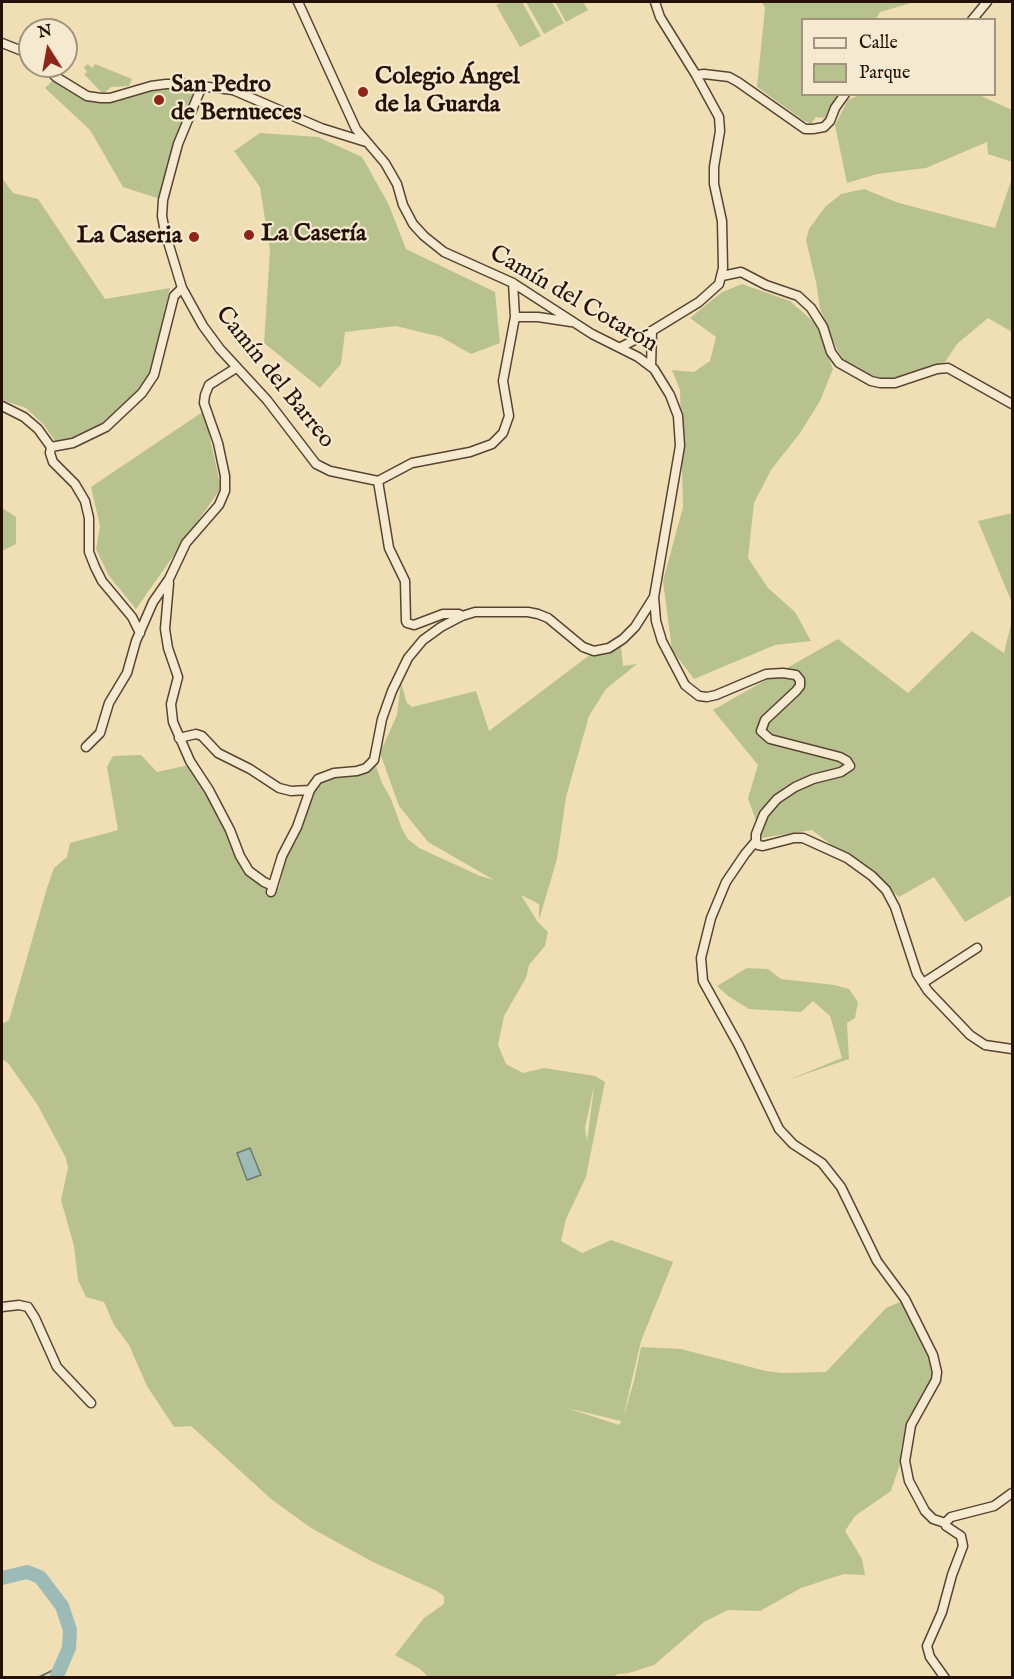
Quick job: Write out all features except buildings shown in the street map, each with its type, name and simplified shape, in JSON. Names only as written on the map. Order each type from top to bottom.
[{"type":"street","name":"Camín del Cotarón","points":[[298,2],[356,129],[385,162],[397,184],[403,206],[413,224],[424,236],[444,252],[513,283],[592,334],[621,347],[651,367],[670,395],[678,416],[680,446],[654,597],[656,621],[662,641],[685,685],[699,696],[707,697],[766,674],[796,675],[800,680],[800,686],[765,720],[761,731],[770,739],[840,757],[850,766],[841,772],[813,779],[795,787],[777,799],[764,814],[756,834],[756,841]]},
{"type":"street","points":[[621,347],[699,302],[719,284],[722,276],[722,221],[714,184],[720,124],[716,108],[664,25],[656,2]]},
{"type":"street","points":[[974,18],[987,2]]},
{"type":"street","points":[[2,43],[18,49]]},
{"type":"street","points":[[696,75],[729,77],[805,129],[825,127],[844,96]]},
{"type":"street","points":[[59,78],[87,96],[101,98],[110,98],[151,86],[202,86],[233,90],[321,128],[366,142]]},
{"type":"street","name":"Camín del Barreo","points":[[202,86],[178,144],[163,200],[162,216],[165,231],[182,288],[203,326],[236,368],[288,426],[316,464],[330,471],[378,481]]},
{"type":"street","points":[[722,276],[741,272],[766,285],[798,296],[811,308],[823,327],[831,352],[839,363],[872,381],[895,383],[937,369],[948,368],[1012,404]]},
{"type":"street","points":[[462,616],[443,614],[414,625],[405,621],[405,578],[388,544],[378,481],[412,463],[470,452],[492,444],[503,433],[509,416],[502,381],[515,317],[513,283]]},
{"type":"street","points":[[51,447],[73,443],[106,427],[142,393],[158,367],[174,296],[182,288]]},
{"type":"street","points":[[515,317],[538,317],[576,323]]},
{"type":"street","points":[[651,367],[652,331]]},
{"type":"street","points":[[86,747],[100,733],[109,703],[127,673],[153,602],[169,579],[186,543],[219,505],[225,491],[225,476],[218,443],[204,403],[209,385],[236,368]]},
{"type":"street","points":[[2,406],[24,417],[38,429],[51,447],[53,462],[75,484],[85,501],[89,518],[89,552],[95,567],[102,581],[132,617],[140,633]]},
{"type":"street","points":[[169,579],[165,629],[168,648],[178,677],[171,713],[179,738],[230,830],[240,856],[249,871],[272,889],[282,856],[297,827],[310,790],[318,778],[357,771],[366,768],[374,760],[381,719],[392,691],[408,658],[423,640],[462,616],[484,612],[538,614],[548,618],[583,647],[594,651],[609,648],[623,639],[635,627],[654,597]]},
{"type":"street","points":[[179,738],[196,734],[202,736],[218,753],[250,769],[279,788],[291,791],[310,790]]},
{"type":"street","points":[[945,1677],[930,1657],[927,1646],[942,1612],[963,1546],[961,1536],[946,1526],[945,1522],[933,1519],[925,1511],[909,1481],[905,1461],[911,1425],[936,1380],[937,1372],[933,1355],[904,1299],[877,1261],[841,1187],[822,1163],[793,1144],[779,1129],[739,1046],[703,981],[701,958],[711,918],[726,882],[756,841],[758,845],[763,846],[803,838],[847,858],[872,876],[886,890],[895,907],[916,974],[943,1008],[970,1035],[985,1045],[1012,1049]]},
{"type":"street","points":[[923,983],[977,948]]},
{"type":"street","points":[[2,1307],[19,1305],[28,1307],[57,1367],[91,1403]]},
{"type":"street","points":[[945,1522],[951,1517],[994,1506],[1012,1493]]},
{"type":"green space","points":[[502,2],[522,2],[541,36],[520,47],[496,5]]},
{"type":"green space","points":[[526,2],[552,2],[564,23],[544,34]]},
{"type":"green space","points":[[555,2],[583,2],[588,10],[566,22]]},
{"type":"green space","points":[[762,2],[915,2],[880,12],[877,18],[801,18],[801,96],[836,96],[825,118],[816,117],[811,124],[757,87],[765,8]]},
{"type":"green space","points":[[88,64],[92,68],[95,64],[132,79],[129,86],[111,87],[103,94],[84,74],[87,72],[84,67]]},
{"type":"green space","points":[[58,78],[87,96],[101,98],[151,86],[202,86],[163,200],[123,187],[90,130],[45,88]]},
{"type":"green space","points":[[857,96],[981,96],[1012,110],[1012,162],[988,154],[987,142],[926,168],[877,174],[847,183],[835,125],[848,100]]},
{"type":"green space","points":[[260,133],[318,137],[362,157],[388,203],[406,249],[495,292],[500,343],[471,354],[441,337],[396,326],[345,332],[341,364],[320,388],[264,343],[270,251],[260,187],[234,151]]},
{"type":"green space","points":[[2,178],[13,193],[38,199],[105,299],[170,288],[152,370],[143,384],[126,405],[95,430],[67,441],[56,442],[44,425],[26,408],[2,400]]},
{"type":"green space","points":[[1012,178],[1012,332],[988,318],[957,344],[945,362],[899,377],[879,379],[862,373],[845,362],[820,309],[806,240],[809,229],[825,207],[841,194],[864,189],[899,203],[995,228]]},
{"type":"green space","points":[[742,284],[790,301],[816,324],[833,369],[820,401],[800,433],[771,470],[754,503],[748,558],[768,588],[795,612],[811,641],[775,645],[694,679],[672,650],[663,581],[683,507],[680,390],[672,370],[694,372],[710,361],[716,337],[690,318],[722,292]]},
{"type":"green space","points":[[204,411],[221,488],[136,609],[109,576],[96,549],[100,526],[91,487]]},
{"type":"green space","points":[[2,508],[16,517],[16,544],[2,551]]},
{"type":"green space","points":[[1012,513],[1012,603],[978,521]]},
{"type":"green space","points":[[1012,620],[1012,895],[965,922],[934,877],[899,897],[812,830],[762,838],[748,798],[758,765],[713,710],[838,639],[908,693],[972,631],[1004,653]]},
{"type":"green space","points":[[621,647],[623,666],[637,664],[606,689],[589,716],[566,797],[557,859],[539,920],[539,904],[521,895],[537,921],[548,932],[545,946],[529,965],[526,978],[504,1016],[498,1045],[506,1064],[523,1073],[544,1068],[595,1076],[605,1082],[586,1177],[566,1219],[561,1241],[582,1253],[611,1240],[673,1262],[641,1341],[623,1418],[641,1347],[681,1349],[766,1371],[826,1372],[886,1308],[902,1301],[929,1356],[934,1372],[927,1391],[907,1422],[901,1447],[900,1464],[891,1491],[855,1516],[845,1531],[862,1559],[865,1575],[844,1574],[801,1588],[760,1611],[728,1610],[704,1622],[654,1665],[618,1674],[611,1678],[428,1677],[420,1669],[395,1655],[424,1618],[444,1604],[444,1596],[373,1562],[311,1528],[271,1499],[191,1426],[174,1427],[147,1386],[129,1345],[114,1325],[104,1302],[86,1297],[78,1280],[74,1246],[61,1200],[68,1168],[66,1158],[37,1104],[8,1063],[2,1059],[2,1024],[9,1020],[54,868],[67,857],[70,843],[118,830],[107,767],[113,756],[141,755],[157,772],[189,765],[206,791],[232,840],[271,892],[279,888],[286,858],[296,841],[313,793],[320,781],[359,775],[376,766],[408,839],[419,848],[480,876],[494,880],[428,842],[399,806],[380,753],[397,715],[401,683],[407,703],[412,707],[476,691],[489,731],[591,654]],"holes":[[[594,1087],[587,1141],[585,1128]],[[567,1408],[621,1421],[621,1422],[619,1425]]]},
{"type":"green space","points":[[747,968],[768,969],[781,979],[849,989],[858,1002],[855,1018],[847,1023],[849,1059],[788,1080],[842,1058],[830,1016],[813,1001],[801,1012],[749,1009],[717,986]]},
{"type":"water","points":[[250,1148],[261,1175],[247,1180],[237,1153]]},
{"type":"waterway","points":[[2,1578],[27,1572],[40,1577],[62,1606],[70,1630],[69,1648],[56,1678]]},
{"type":"waterway","points":[[37,1678],[60,1667]]},
{"type":"place","name":"Colegio Ángel de la Guarda","points":[[363,92]]},
{"type":"place","name":"San Pedro de Bernueces","points":[[159,100]]},
{"type":"place","name":"La Casería","points":[[249,235]]},
{"type":"place","name":"La Caseria","points":[[194,237]]}]
